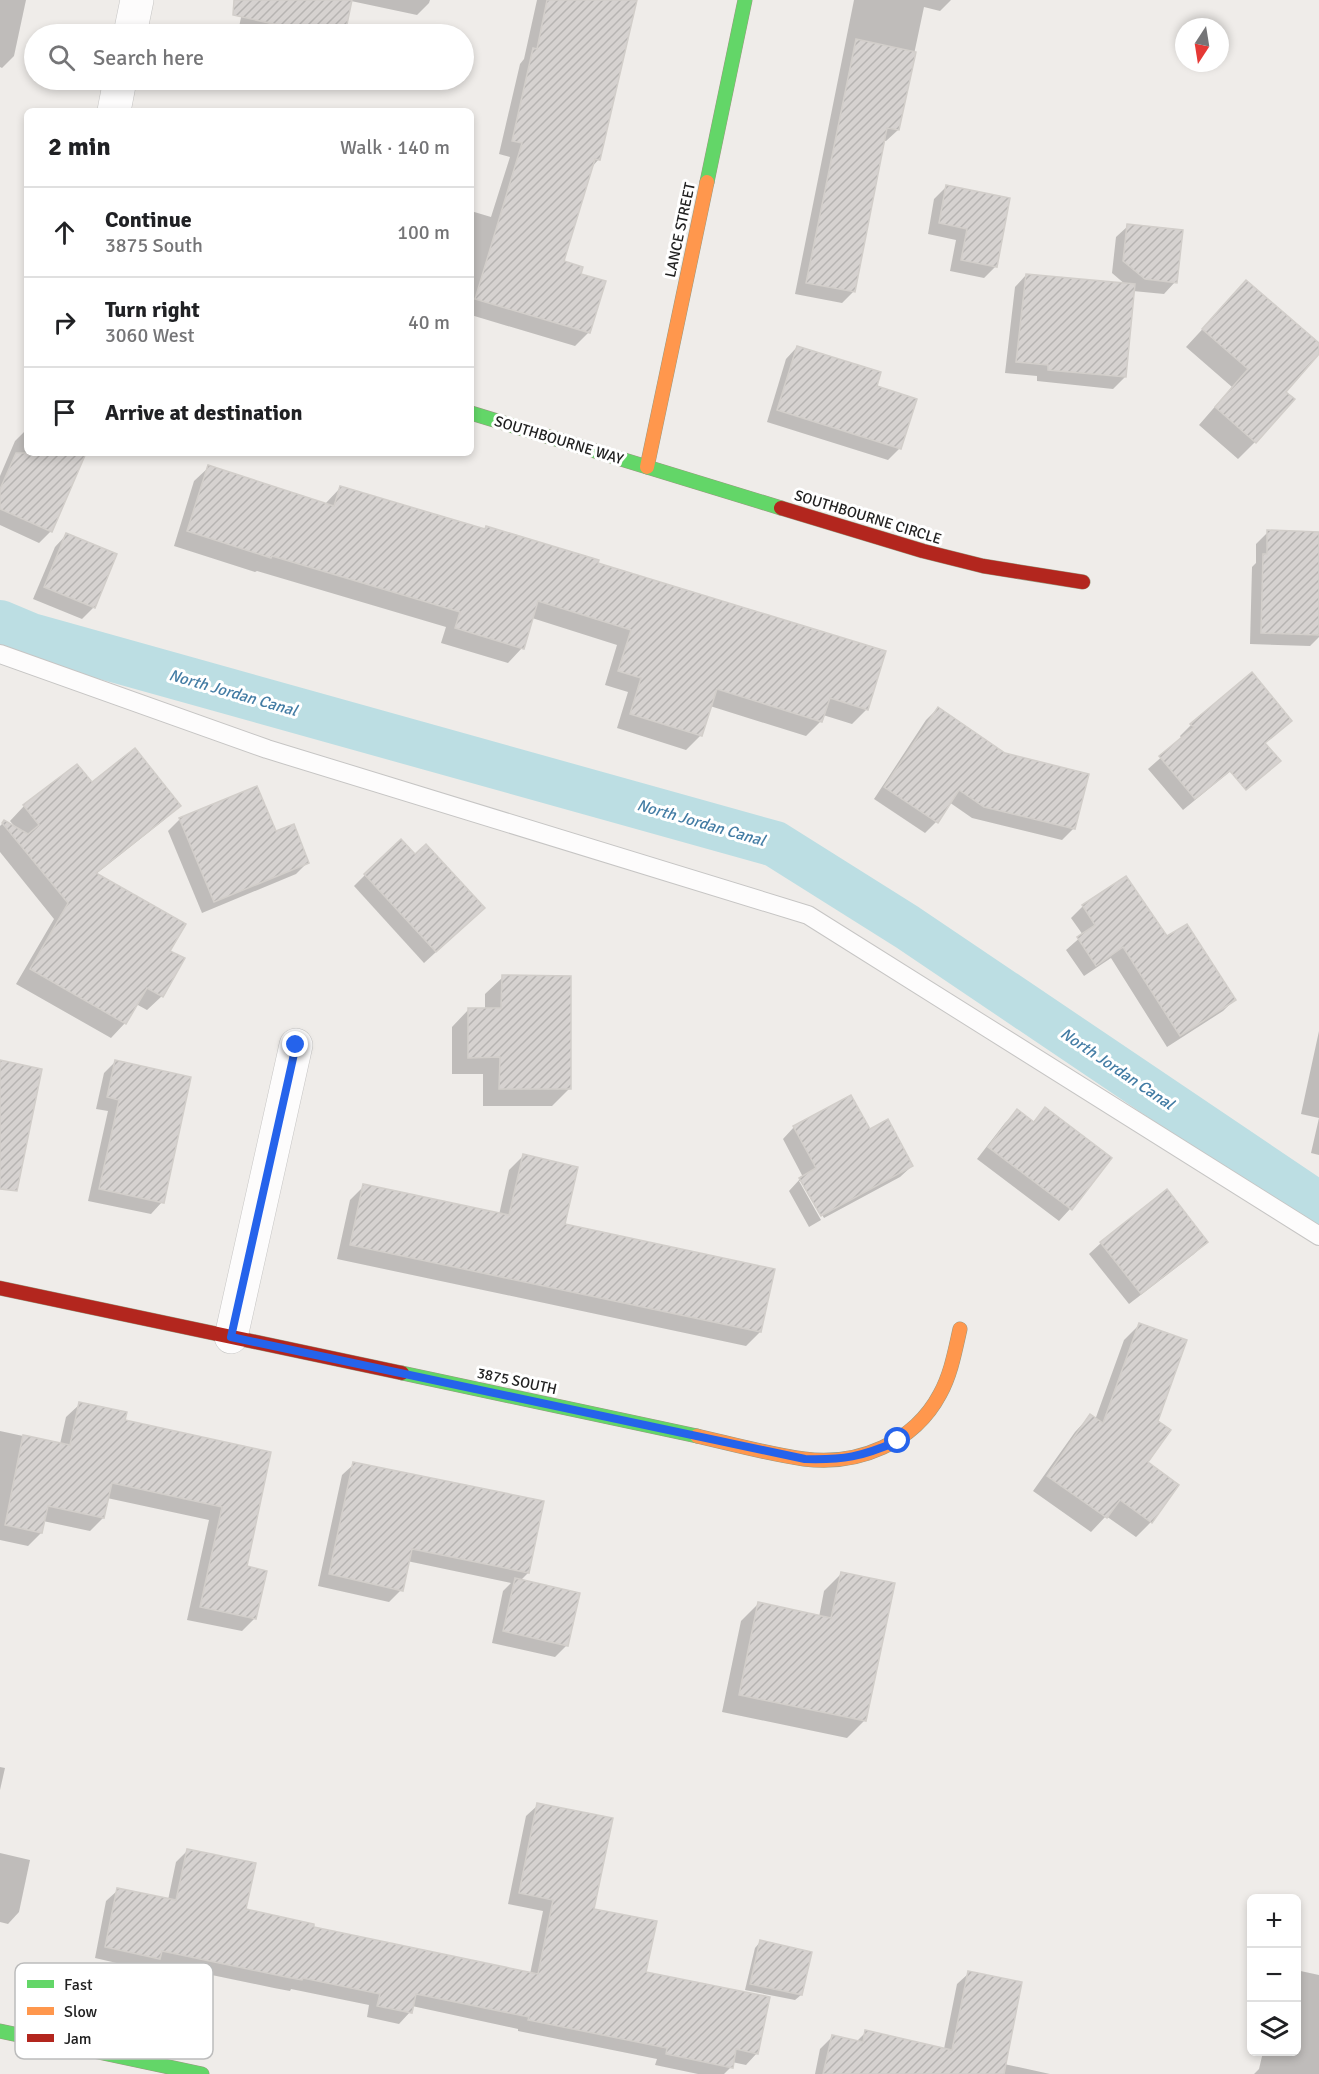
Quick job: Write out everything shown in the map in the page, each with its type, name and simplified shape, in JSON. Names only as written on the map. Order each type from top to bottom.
[{"type":"street","points":[[132,24],[137,0]]},
{"type":"street","name":"LANCE STREET","points":[[647,467],[745,0]]},
{"type":"street","points":[[115,108],[118,90]]},
{"type":"street","name":"SOUTHBOURNE WAY","points":[[474,414],[647,467]]},
{"type":"street","name":"SOUTHBOURNE CIRCLE","points":[[647,467],[950,558],[1083,582]]},
{"type":"street","points":[[231,1337],[296,1045]]},
{"type":"street","name":"3875 SOUTH","points":[[0,1288],[805,1459],[838,1460],[870,1453],[898,1441],[922,1421],[939,1395],[951,1366],[960,1329]]},
{"type":"street","points":[[0,2031],[15,2034]]},
{"type":"street","points":[[132,2059],[202,2074]]},
{"type":"lane","points":[[0,654],[267,749],[808,915],[1319,1236]]},
{"type":"building","points":[[234,0],[352,0],[347,24],[274,24],[233,15]]},
{"type":"building","points":[[547,0],[637,0],[600,160],[595,159],[564,261],[583,267],[581,274],[606,281],[590,333],[475,299],[522,143],[512,141],[533,48],[537,49]]},
{"type":"building","points":[[856,39],[916,52],[899,130],[887,128],[855,292],[806,283]]},
{"type":"building","points":[[946,185],[1010,198],[997,267],[961,260],[967,229],[939,223]]},
{"type":"building","points":[[1127,224],[1183,230],[1177,283],[1145,279],[1123,261]]},
{"type":"building","points":[[1026,274],[1135,284],[1126,377],[1048,370],[1048,365],[1016,362]]},
{"type":"building","points":[[1246,280],[1319,343],[1319,354],[1286,392],[1295,399],[1256,443],[1215,407],[1248,369],[1202,329]]},
{"type":"building","points":[[797,346],[881,372],[877,386],[917,399],[901,449],[777,410]]},
{"type":"building","points":[[16,453],[24,453],[24,456],[85,456],[52,532],[0,509],[0,489]]},
{"type":"building","points":[[208,465],[334,506],[340,486],[485,529],[486,526],[599,560],[598,563],[886,651],[868,710],[830,698],[822,722],[717,689],[702,736],[630,714],[641,678],[618,671],[631,630],[538,601],[524,649],[455,628],[460,612],[272,556],[271,558],[187,531]]},
{"type":"building","points":[[1267,530],[1319,532],[1319,635],[1261,633],[1263,554],[1267,554]]},
{"type":"building","points":[[66,533],[117,554],[95,608],[44,587]]},
{"type":"building","points":[[1252,672],[1292,721],[1265,743],[1281,761],[1246,790],[1230,771],[1195,799],[1159,756],[1194,727],[1190,724]]},
{"type":"building","points":[[938,707],[1005,753],[1089,774],[1075,829],[984,807],[959,790],[938,823],[884,787]]},
{"type":"building","points":[[135,748],[181,806],[96,873],[186,924],[170,951],[185,958],[163,997],[147,988],[126,1024],[30,969],[68,903],[2,823],[4,820],[28,834],[39,825],[23,805],[77,764],[92,782]]},
{"type":"building","points":[[257,786],[276,831],[294,824],[309,863],[214,902],[179,818]]},
{"type":"building","points":[[401,839],[415,854],[426,844],[485,908],[436,952],[364,874]]},
{"type":"building","points":[[1126,876],[1167,936],[1187,924],[1236,1000],[1180,1036],[1123,947],[1096,966],[1077,937],[1095,925],[1082,905]]},
{"type":"building","points":[[502,975],[571,976],[571,1089],[499,1089],[500,1057],[468,1058],[468,1008],[501,1008]]},
{"type":"building","points":[[0,1060],[42,1069],[17,1191],[0,1189]]},
{"type":"building","points":[[115,1060],[191,1077],[164,1203],[99,1189],[119,1100],[107,1097]]},
{"type":"building","points":[[851,1095],[870,1129],[888,1119],[913,1166],[821,1216],[799,1178],[816,1168],[793,1126]]},
{"type":"building","points":[[1045,1107],[1112,1158],[1072,1210],[988,1147],[1017,1109],[1034,1122]]},
{"type":"building","points":[[523,1154],[578,1167],[565,1224],[775,1269],[761,1332],[350,1245],[363,1184],[509,1215]]},
{"type":"building","points":[[1167,1189],[1208,1242],[1141,1294],[1100,1242]]},
{"type":"building","points":[[1139,1323],[1187,1340],[1158,1421],[1171,1430],[1148,1462],[1179,1485],[1152,1523],[1120,1500],[1107,1518],[1047,1476],[1090,1414],[1103,1423]]},
{"type":"building","points":[[79,1402],[127,1412],[125,1420],[271,1452],[247,1566],[267,1571],[256,1619],[200,1607],[222,1507],[112,1483],[104,1518],[48,1506],[42,1533],[5,1525],[23,1435],[70,1445]]},
{"type":"building","points":[[353,1462],[544,1501],[529,1573],[412,1549],[403,1591],[329,1574]]},
{"type":"building","points":[[841,1572],[895,1583],[866,1721],[739,1695],[758,1602],[831,1618]]},
{"type":"building","points":[[515,1578],[580,1593],[568,1646],[503,1631]]},
{"type":"building","points":[[537,1803],[613,1818],[594,1909],[657,1921],[646,1972],[770,1997],[758,2054],[736,2049],[733,2068],[666,2054],[667,2048],[528,2020],[529,2017],[416,1994],[412,2013],[377,2006],[380,1994],[162,1951],[160,1959],[105,1947],[117,1888],[176,1900],[187,1849],[256,1863],[246,1909],[314,1924],[314,1927],[538,1974],[553,1900],[519,1893]]},
{"type":"building","points":[[760,1940],[812,1952],[802,1995],[750,1984]]},
{"type":"building","points":[[968,1971],[1022,1982],[1004,2074],[823,2074],[832,2035],[863,2042],[865,2030],[952,2050]]},
{"type":"waterway","name":"North Jordan Canal","points":[[0,623],[31,636],[775,844],[907,927],[1319,1205]]},
{"type":"traffic: fast","points":[[707,182],[745,0]]},
{"type":"traffic: fast","points":[[474,414],[781,508]]},
{"type":"traffic: fast","points":[[402,1373],[697,1436]]},
{"type":"traffic: fast","points":[[0,2031],[15,2034]]},
{"type":"traffic: fast","points":[[132,2059],[202,2074]]},
{"type":"traffic: slow","points":[[647,467],[707,182]]},
{"type":"traffic: slow","points":[[697,1436],[804,1459],[844,1459],[882,1447],[900,1438],[929,1411],[947,1378],[960,1329]]},
{"type":"traffic: jam","points":[[781,508],[923,551],[983,566],[1083,582]]},
{"type":"traffic: jam","points":[[0,1288],[402,1373]]},
{"type":"route","points":[[296,1045],[231,1337],[805,1459],[838,1460],[870,1453],[898,1441]]}]
